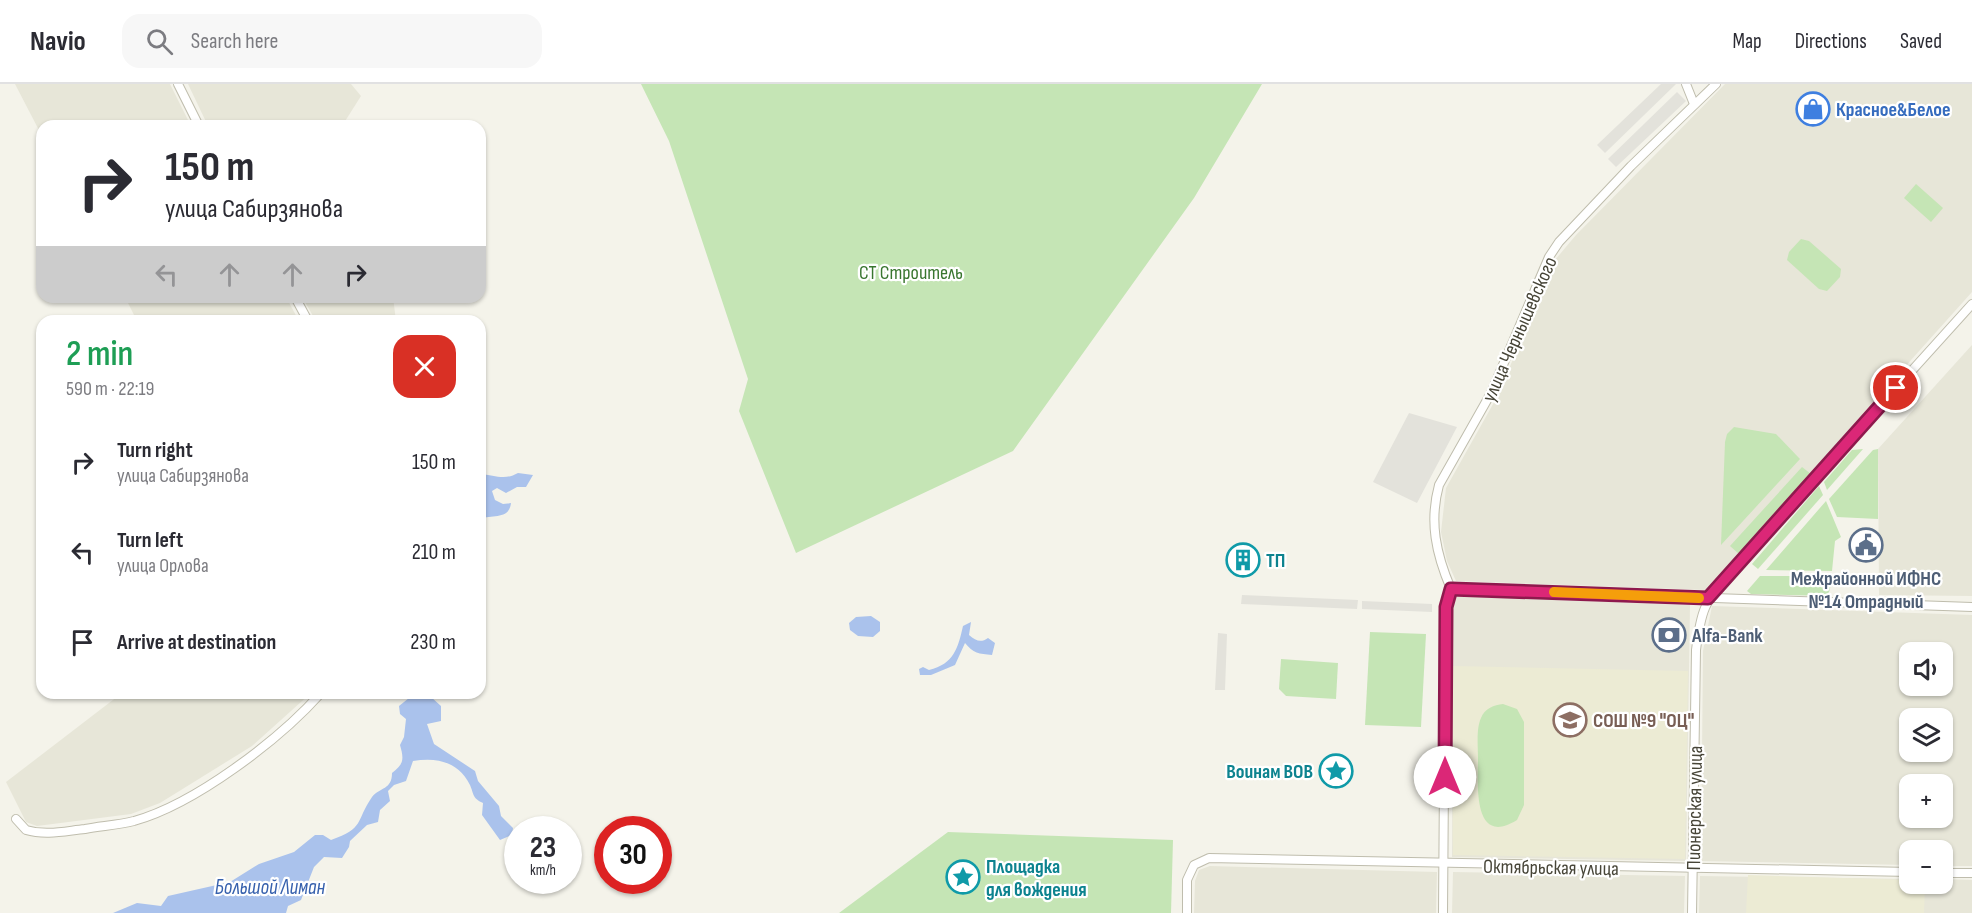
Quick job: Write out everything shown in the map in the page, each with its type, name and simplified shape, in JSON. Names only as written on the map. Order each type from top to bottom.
[{"type":"street","points":[[178,84],[196,120]]},
{"type":"street","points":[[1686,84],[1694,104]]},
{"type":"street","name":"улица Чернышевского","points":[[1451,589],[1440,563],[1434,533],[1435,500],[1439,485],[1491,393],[1546,263],[1570,230],[1716,84]]},
{"type":"street","points":[[1708,598],[1972,304]]},
{"type":"street","points":[[1443,913],[1445,636],[1446,607],[1451,589],[1972,607]]},
{"type":"street","name":"Пионерская улица","points":[[1692,913],[1696,650],[1702,610],[1708,598]]},
{"type":"street","points":[[16,819],[26,830],[50,833],[133,821],[149,816],[230,772],[278,735],[315,699]]},
{"type":"street","name":"Октябрьская улица","points":[[1187,913],[1187,880],[1194,865],[1209,858],[1692,870],[1899,872]]},
{"type":"street","points":[[1953,873],[1972,873]]},
{"type":"shaded area","points":[[15,84],[170,84],[188,120],[36,120],[36,124]]},
{"type":"shaded area","points":[[188,84],[351,84],[361,96],[346,120],[205,120]]},
{"type":"shaded area","points":[[1661,84],[1676,84],[1605,153],[1597,145]]},
{"type":"shaded area","points":[[1725,84],[1972,84],[1972,292],[1705,590],[1456,581],[1447,561],[1441,532],[1446,488],[1497,397],[1555,260],[1576,235]]},
{"type":"shaded area","points":[[1677,92],[1686,101],[1616,167],[1608,159]]},
{"type":"shaded area","points":[[128,303],[289,303],[296,315],[134,315]]},
{"type":"shaded area","points":[[306,303],[394,303],[395,315],[312,315]]},
{"type":"shaded area","points":[[1972,345],[1972,596],[1879,595],[1878,449]]},
{"type":"shaded area","points":[[1409,413],[1457,427],[1417,503],[1373,482]]},
{"type":"shaded area","points":[[1242,595],[1358,600],[1357,609],[1241,604]]},
{"type":"shaded area","name":"СОШ №9 \"ОЦ\"","points":[[1453,596],[1690,605],[1686,861],[1452,857]]},
{"type":"shaded area","points":[[1362,601],[1432,604],[1432,612],[1362,609]]},
{"type":"shaded area","points":[[1712,606],[1972,615],[1972,866],[1953,866],[1953,840],[1899,840],[1899,865],[1701,861],[1703,651]]},
{"type":"shaded area","points":[[1218,633],[1227,634],[1225,690],[1215,690]]},
{"type":"shaded area","name":"СОШ №9 \"ОЦ\"","points":[[1452,666],[1688,671],[1685,859],[1453,855]]},
{"type":"shaded area","points":[[114,699],[304,699],[252,746],[160,803],[131,814],[37,826],[26,822],[6,782]]},
{"type":"shaded area","points":[[1210,866],[1437,872],[1436,913],[1194,913],[1195,881],[1199,870]]},
{"type":"shaded area","points":[[1453,872],[1685,876],[1684,913],[1452,913]]},
{"type":"shaded area","points":[[1748,875],[1899,880],[1899,894],[1925,894],[1924,913],[1746,913]]},
{"type":"shaded area","points":[[1700,876],[1899,879],[1899,894],[1953,894],[1953,879],[1972,880],[1972,913],[1699,913]]},
{"type":"green space","name":"СТ Строитель","points":[[641,84],[1262,84],[1194,198],[1013,451],[796,553],[739,411],[748,379],[669,141]]},
{"type":"green space","points":[[1916,184],[1943,208],[1931,222],[1904,198]]},
{"type":"green space","points":[[1801,239],[1809,241],[1841,269],[1840,277],[1827,291],[1819,289],[1787,260],[1789,252]]},
{"type":"green space","points":[[1734,427],[1776,434],[1800,459],[1721,545],[1725,442],[1727,434]]},
{"type":"green space","points":[[1863,449],[1827,490],[1824,482],[1852,450]]},
{"type":"green space","points":[[1878,449],[1878,519],[1837,517],[1829,499],[1873,450]]},
{"type":"green space","points":[[1802,467],[1811,474],[1739,554],[1730,546]]},
{"type":"green space","points":[[1819,486],[1823,495],[1758,569],[1752,564]]},
{"type":"green space","points":[[1826,501],[1841,537],[1835,541],[1832,571],[1766,570]]},
{"type":"green space","points":[[1760,576],[1833,576],[1828,596],[1751,594],[1747,591]]},
{"type":"green space","points":[[1370,632],[1426,634],[1421,727],[1365,725]]},
{"type":"green space","points":[[1281,659],[1338,663],[1336,699],[1286,696],[1279,689]]},
{"type":"green space","points":[[1503,704],[1517,709],[1524,722],[1524,805],[1517,820],[1502,826],[1492,826],[1485,819],[1478,796],[1479,722],[1490,708]]},
{"type":"green space","points":[[948,832],[1173,840],[1171,913],[839,913]]},
{"type":"water","points":[[518,473],[533,475],[526,487],[517,487],[506,493],[497,488],[492,491],[495,500],[503,504],[511,503],[510,508],[504,514],[486,518],[486,475],[504,477]]},
{"type":"water","points":[[871,616],[880,622],[880,631],[873,637],[858,636],[850,630],[849,623],[856,617]]},
{"type":"water","points":[[971,622],[969,635],[978,641],[988,638],[995,643],[992,655],[977,652],[965,643],[955,665],[931,675],[920,675],[919,669],[923,667],[929,670],[944,664],[954,654],[963,626]]},
{"type":"water","name":"Большой Лиман","points":[[408,699],[433,699],[441,706],[441,721],[427,724],[434,744],[475,771],[478,781],[499,806],[504,819],[504,838],[500,840],[482,815],[483,803],[475,797],[470,785],[459,771],[446,762],[413,761],[406,781],[394,785],[388,791],[390,801],[380,810],[378,822],[367,825],[350,841],[342,858],[324,857],[314,867],[301,900],[288,906],[286,913],[113,913],[137,903],[161,906],[168,896],[230,882],[259,864],[294,852],[315,835],[323,835],[331,840],[349,832],[358,823],[372,797],[390,783],[392,773],[401,764],[400,745],[404,737],[406,719],[400,714],[399,706]]},
{"type":"slow traffic","points":[[1554,592],[1699,598]]},
{"type":"place","name":"Красное&Белое","points":[[1813,109]]},
{"type":"place","name":"Межрайонной ИФНС №14 Отрадный","points":[[1866,545]]},
{"type":"place","name":"ТП","points":[[1243,560]]},
{"type":"place","name":"Alfa-Bank","points":[[1669,635]]},
{"type":"place","name":"СОШ №9 \"ОЦ\"","points":[[1570,720]]},
{"type":"place","name":"Воинам ВОВ","points":[[1336,771]]},
{"type":"place","name":"Площадка для вождения","points":[[963,877]]},
{"type":"route","points":[[1445,777],[1446,607],[1451,589],[1708,598],[1896,388]]}]
